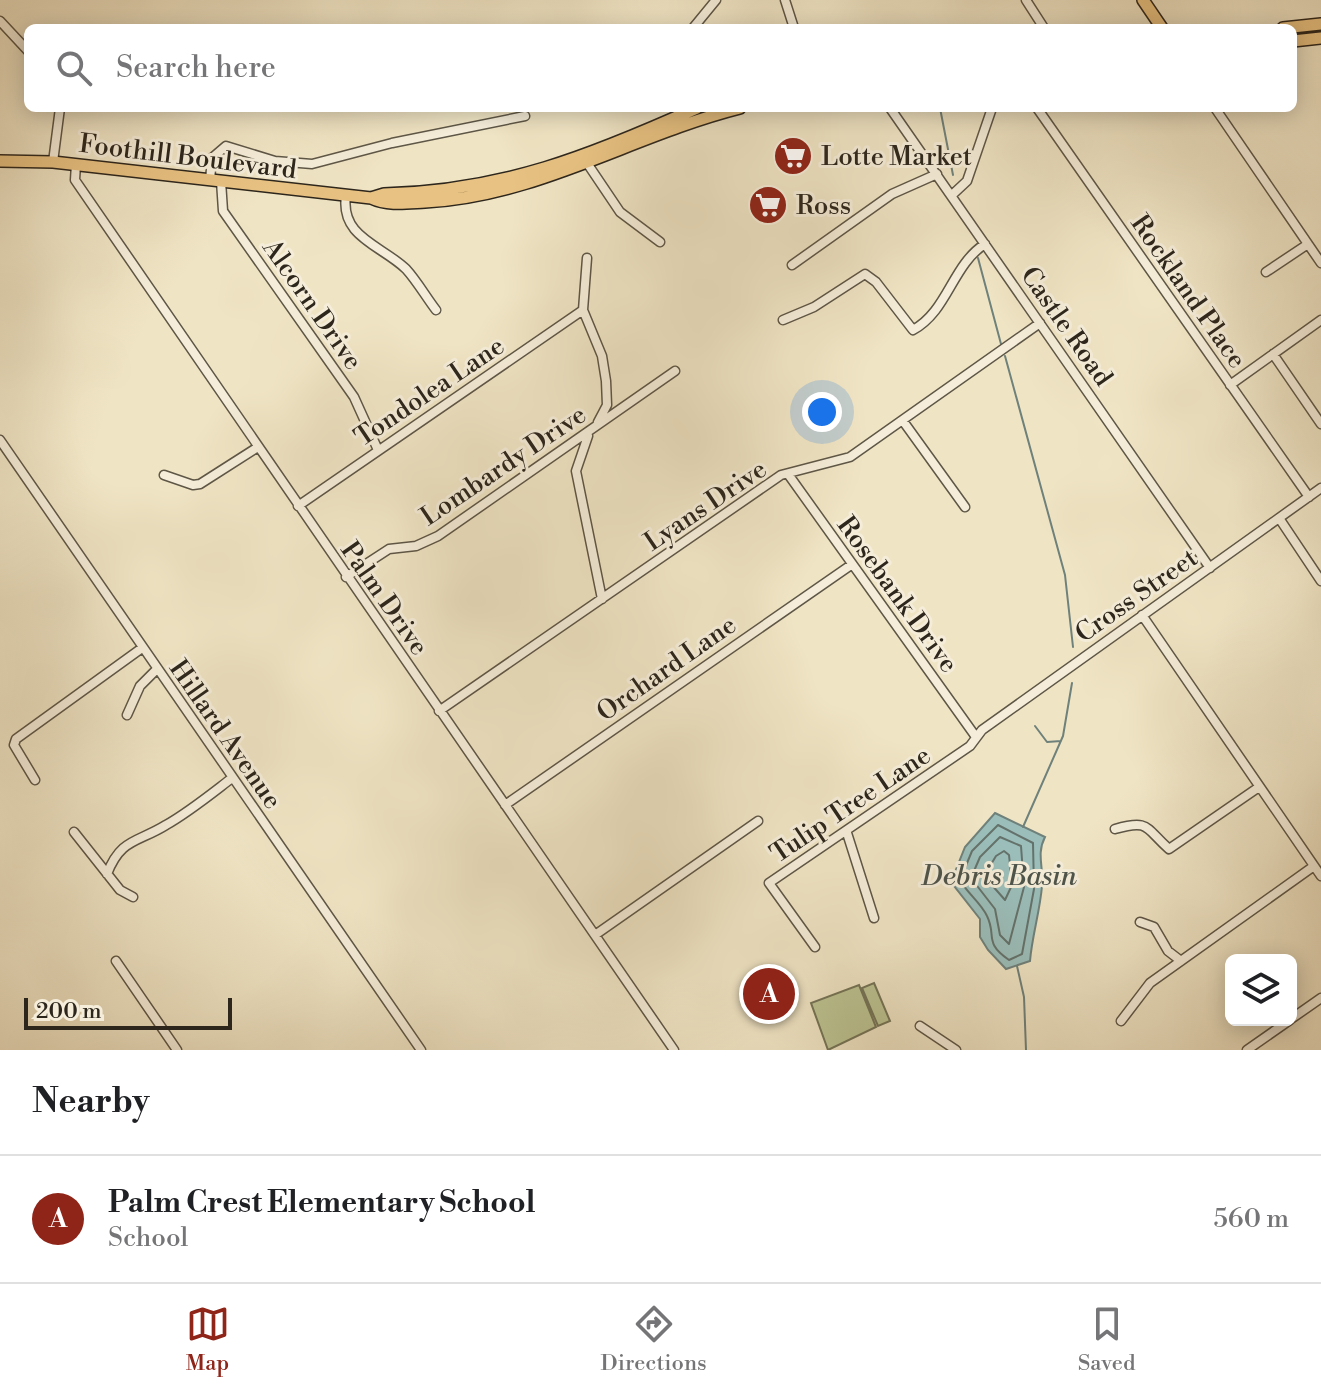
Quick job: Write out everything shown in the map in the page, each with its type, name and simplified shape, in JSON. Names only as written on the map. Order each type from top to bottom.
[{"type":"main road","points":[[1143,0],[1159,24]]},
{"type":"main road","points":[[1297,27],[1321,24]]},
{"type":"main road","points":[[1297,41],[1321,38]]},
{"type":"main road","name":"Foothill Boulevard","points":[[0,161],[76,164],[404,203],[458,199],[531,184],[654,131],[690,112]]},
{"type":"main road","name":"Foothill Boulevard","points":[[654,131],[725,112]]},
{"type":"street","points":[[696,24],[716,0]]},
{"type":"street","points":[[785,0],[793,24]]},
{"type":"street","points":[[1026,0],[1041,24]]},
{"type":"street","points":[[0,21],[24,47]]},
{"type":"street","points":[[53,162],[59,112]]},
{"type":"street","name":"Castle Road","points":[[893,112],[1210,568]]},
{"type":"street","points":[[952,195],[967,181],[991,112]]},
{"type":"street","name":"Rockland Place","points":[[1040,112],[1309,497]]},
{"type":"street","points":[[1218,112],[1321,263]]},
{"type":"street","points":[[215,180],[212,158],[226,146],[275,161],[312,164],[392,143],[525,116]]},
{"type":"street","points":[[585,160],[620,212],[660,242]]},
{"type":"street","name":"Palm Drive","points":[[76,164],[75,180],[674,1050]]},
{"type":"street","points":[[792,265],[892,194],[937,174]]},
{"type":"street","name":"Alcorn Drive","points":[[215,180],[223,211],[354,397],[378,450]]},
{"type":"street","points":[[346,196],[347,222],[359,236],[405,268],[436,310]]},
{"type":"street","points":[[783,320],[814,307],[865,274],[876,282],[913,330],[934,313],[967,258],[985,244]]},
{"type":"street","points":[[1266,272],[1308,244]]},
{"type":"street","points":[[587,258],[583,310],[602,356],[606,410],[581,449],[576,471],[602,599]]},
{"type":"street","name":"Tondolea Lane","points":[[298,506],[583,310]]},
{"type":"street","points":[[1230,385],[1321,320]]},
{"type":"street","name":"Lyans Drive","points":[[439,711],[788,474],[850,457],[1040,323]]},
{"type":"street","points":[[1273,354],[1321,424]]},
{"type":"street","name":"Lombardy Drive","points":[[346,577],[389,549],[416,546],[438,536],[675,371]]},
{"type":"street","points":[[903,421],[965,507]]},
{"type":"street","name":"Hillard Avenue","points":[[0,440],[421,1050]]},
{"type":"street","points":[[164,475],[193,485],[200,484],[258,447]]},
{"type":"street","name":"Rosebank Drive","points":[[788,474],[976,737]]},
{"type":"street","name":"Cross Street","points":[[976,737],[1321,488]]},
{"type":"street","points":[[1279,518],[1321,581]]},
{"type":"street","name":"Orchard Lane","points":[[505,805],[851,565]]},
{"type":"street","points":[[1142,615],[1321,876]]},
{"type":"street","points":[[35,780],[14,745],[16,739],[142,648]]},
{"type":"street","points":[[127,715],[140,686],[157,669]]},
{"type":"street","name":"Tulip Tree Lane","points":[[815,947],[769,883],[792,865],[847,833],[970,746],[976,737]]},
{"type":"street","points":[[107,874],[114,855],[128,842],[165,826],[232,778]]},
{"type":"street","points":[[1115,829],[1138,823],[1149,826],[1169,849],[1259,787]]},
{"type":"street","points":[[595,935],[758,821]]},
{"type":"street","points":[[74,832],[120,890],[133,897]]},
{"type":"street","points":[[847,833],[874,918]]},
{"type":"street","points":[[1121,1021],[1150,983],[1314,866]]},
{"type":"street","points":[[1140,922],[1154,927],[1168,951],[1181,961]]},
{"type":"street","points":[[116,961],[177,1050]]},
{"type":"street","points":[[1297,1015],[1321,998]]},
{"type":"street","points":[[920,1026],[956,1050]]},
{"type":"street","points":[[1247,1050],[1281,1026]]},
{"type":"green space","points":[[874,983],[890,1021],[878,1026],[862,988]]},
{"type":"green space","points":[[859,985],[876,1027],[828,1050],[811,1003]]},
{"type":"water","name":"Debris Basin","points":[[995,813],[1045,837],[1041,849],[1041,895],[1030,961],[1006,969],[988,950],[980,937],[980,919],[951,882],[965,847]]},
{"type":"waterway","points":[[941,112],[953,175]]},
{"type":"waterway","points":[[978,258],[1001,344]]},
{"type":"waterway","points":[[1005,356],[1065,575],[1073,647]]},
{"type":"waterway","points":[[1023,827],[1063,736],[1072,683]]},
{"type":"waterway","points":[[1035,726],[1047,742],[1061,741]]},
{"type":"waterway","points":[[1017,966],[1024,997],[1026,1050]]},
{"type":"place","name":"Lotte Market","points":[[793,156]]},
{"type":"place","name":"Ross","points":[[768,205]]},
{"type":"place","name":"Palm Crest Elementary School","points":[[769,994]]}]
